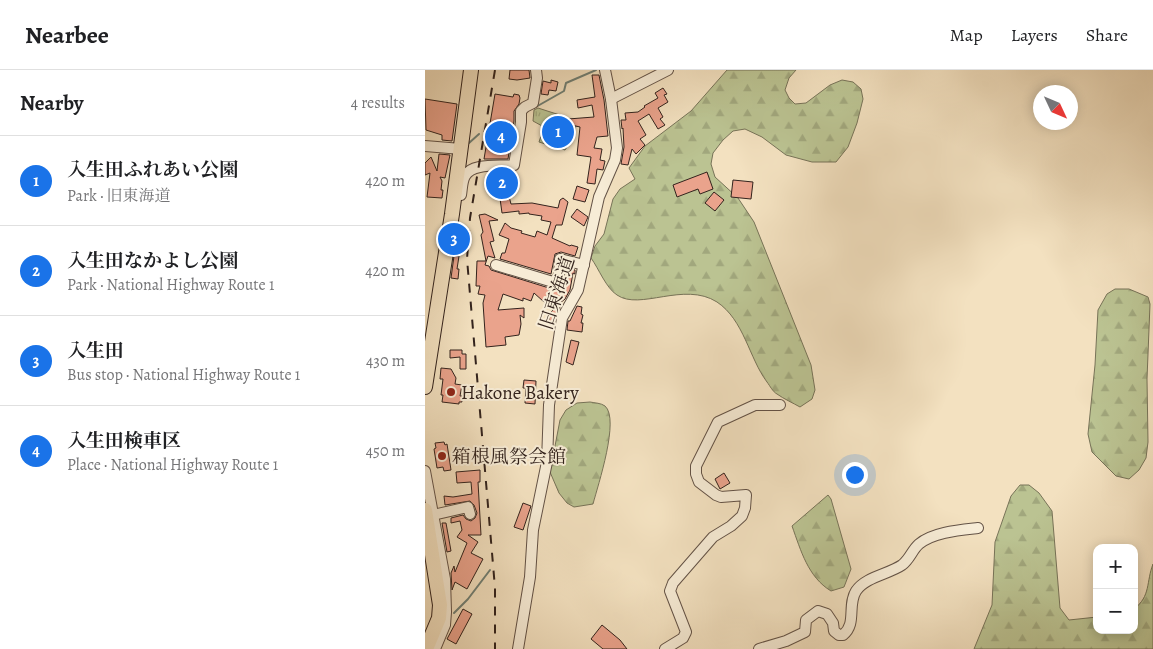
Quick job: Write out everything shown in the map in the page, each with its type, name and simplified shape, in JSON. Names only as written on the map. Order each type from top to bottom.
[{"type":"highway","points":[[425,387],[471,70]]},
{"type":"highway","points":[[426,649],[439,618],[440,606],[429,512]]},
{"type":"street","points":[[450,225],[455,222],[464,178],[468,172],[481,167],[514,165],[521,111],[533,103],[537,70]]},
{"type":"street","name":"旧東海道","points":[[518,649],[530,577],[533,530],[547,462],[549,405],[561,324],[565,312],[579,290],[599,197],[615,160],[617,148],[611,99],[605,70]]},
{"type":"street","points":[[611,99],[668,70]]},
{"type":"street","points":[[425,146],[461,149]]},
{"type":"street","points":[[496,265],[553,282],[559,276],[560,259],[584,265]]},
{"type":"street","points":[[665,649],[683,638],[686,632],[670,591],[673,583],[713,537],[731,526],[742,516],[745,508],[746,495],[721,497],[716,495],[699,482],[695,466],[718,422],[755,405],[780,405]]},
{"type":"street","points":[[425,471],[429,512],[445,579],[447,612],[445,625],[435,649]]},
{"type":"street","points":[[429,512],[468,508],[470,514]]},
{"type":"street","points":[[759,649],[797,637],[805,632],[807,620],[818,611],[827,614],[833,623],[834,631],[843,635],[849,628],[853,597],[861,586],[902,565],[910,558],[916,546],[921,542],[951,530],[977,528]]},
{"type":"green space","points":[[727,70],[796,70],[789,78],[785,90],[795,104],[806,103],[830,85],[842,80],[853,82],[861,89],[863,99],[857,123],[848,147],[836,162],[812,162],[786,155],[762,137],[745,129],[733,131],[713,153],[711,164],[715,177],[738,198],[754,222],[811,365],[815,390],[812,399],[800,407],[773,390],[761,372],[734,319],[717,302],[704,296],[691,294],[638,300],[627,299],[617,295],[609,288],[591,258],[595,246],[604,234],[613,199],[620,189],[635,179],[629,168],[645,146],[691,111]]},
{"type":"green space","points":[[538,108],[566,117],[568,124],[576,126],[573,137],[565,150],[539,142],[544,127],[533,121],[534,110]]},
{"type":"green space","points":[[1115,289],[1129,289],[1148,297],[1150,304],[1147,379],[1148,442],[1146,458],[1139,470],[1129,479],[1116,476],[1092,452],[1088,434],[1098,310],[1107,294]]},
{"type":"green space","points":[[590,402],[605,406],[609,413],[610,424],[607,453],[593,504],[574,507],[567,503],[559,493],[550,472],[560,420],[566,410],[577,403]]},
{"type":"green space","points":[[1020,485],[1029,485],[1039,493],[1052,511],[1060,608],[1069,620],[1093,617],[1093,634],[1138,634],[1138,605],[1146,594],[1153,564],[1153,649],[974,649],[992,605],[995,542],[1011,496]]},
{"type":"green space","points":[[828,495],[831,499],[851,569],[844,587],[831,591],[816,578],[806,563],[792,526]]},
{"type":"building","points":[[510,70],[529,70],[530,78],[509,79]]},
{"type":"building","points":[[592,75],[599,75],[608,136],[597,137],[594,148],[602,149],[600,160],[605,161],[603,170],[597,169],[595,184],[587,183],[591,157],[577,155],[580,127],[567,124],[568,119],[594,117],[592,105],[578,108],[577,100],[595,97]]},
{"type":"building","points":[[551,80],[558,82],[556,91],[549,90],[548,95],[541,94],[543,81],[551,83]]},
{"type":"building","points":[[663,88],[667,94],[664,95],[668,102],[658,108],[663,117],[660,119],[665,125],[658,129],[649,114],[638,121],[646,135],[640,139],[645,145],[636,154],[632,149],[628,165],[621,164],[624,147],[621,120],[626,120],[625,113],[638,112],[658,98],[655,93]]},
{"type":"building","points":[[495,94],[513,97],[514,94],[519,95],[520,98],[519,104],[514,111],[508,159],[484,159]]},
{"type":"building","points":[[425,99],[457,104],[452,141],[442,140],[442,135],[426,130]]},
{"type":"building","points":[[439,154],[450,155],[445,178],[440,177],[442,181],[441,190],[443,190],[442,198],[427,197],[430,173],[425,175],[425,163],[431,157],[437,171]]},
{"type":"building","points":[[707,172],[713,189],[700,194],[698,189],[677,197],[673,185]]},
{"type":"building","points":[[733,180],[753,182],[751,199],[731,197]]},
{"type":"building","points":[[577,186],[589,190],[585,202],[573,199]]},
{"type":"building","points":[[507,189],[511,204],[532,203],[558,208],[560,200],[563,198],[568,202],[562,225],[556,225],[552,238],[570,246],[578,247],[575,256],[561,252],[555,254],[551,274],[500,259],[502,253],[505,253],[509,239],[499,235],[505,223],[511,228],[522,231],[521,233],[535,237],[537,231],[547,235],[551,222],[541,220],[542,216],[529,213],[519,214],[519,211],[502,213],[499,191]]},
{"type":"building","points":[[714,192],[724,200],[715,211],[705,203]]},
{"type":"building","points":[[577,209],[588,217],[584,226],[571,217]]},
{"type":"building","points":[[485,214],[498,220],[489,221],[494,241],[490,242],[495,258],[488,256],[485,265],[489,266],[491,270],[549,288],[549,293],[564,280],[569,272],[566,272],[566,268],[575,270],[570,290],[565,299],[560,303],[554,328],[547,327],[553,310],[534,293],[531,301],[523,298],[523,301],[503,294],[498,310],[524,308],[524,318],[520,315],[519,335],[505,337],[506,345],[486,347],[483,303],[485,295],[478,294],[480,286],[476,286],[477,261],[486,261],[479,215]]},
{"type":"building","points":[[454,256],[459,256],[458,279],[451,278]]},
{"type":"building","points":[[577,306],[582,307],[582,332],[567,330],[568,321],[570,321]]},
{"type":"building","points":[[571,340],[579,342],[573,365],[566,362]]},
{"type":"building","points":[[450,350],[462,350],[462,354],[466,354],[466,369],[460,369],[460,357],[450,358]]},
{"type":"building","name":"Hakone Bakery","points":[[441,368],[451,369],[456,378],[455,384],[462,385],[460,396],[462,396],[462,402],[459,402],[459,404],[442,402],[443,379],[440,379]]},
{"type":"building","points":[[524,380],[536,381],[535,404],[525,403],[526,388],[523,388]]},
{"type":"building","name":"箱根風祭会館","points":[[444,442],[445,445],[447,444],[451,470],[444,471],[443,467],[437,468],[434,449],[436,448],[435,443]]},
{"type":"building","points":[[480,470],[480,482],[478,482],[481,535],[468,535],[478,542],[471,553],[483,559],[467,589],[455,582],[452,590],[451,573],[454,566],[455,572],[467,543],[457,537],[462,530],[460,521],[451,523],[451,518],[463,515],[471,521],[477,513],[470,501],[445,505],[444,496],[453,497],[472,494],[471,482],[457,483],[456,472]]},
{"type":"building","points":[[724,473],[730,483],[720,489],[715,479]]},
{"type":"building","points":[[523,503],[531,506],[523,530],[514,527]]},
{"type":"building","points":[[442,523],[446,523],[451,551],[447,552]]},
{"type":"building","points":[[463,609],[472,614],[456,644],[447,639]]},
{"type":"building","points":[[602,625],[620,640],[627,649],[603,649],[591,639]]},
{"type":"waterway","points":[[534,108],[564,91],[566,83],[596,70]]},
{"type":"waterway","points":[[469,143],[479,134]]},
{"type":"waterway","points":[[454,613],[468,599],[490,570]]},
{"type":"railway","points":[[495,70],[470,218],[467,259],[495,588],[495,649]]},
{"type":"place","name":"入生田ふれあい公園","points":[[558,132]]},
{"type":"place","name":"入生田検車区","points":[[501,137]]},
{"type":"place","name":"入生田なかよし公園","points":[[502,183]]},
{"type":"place","name":"入生田","points":[[454,239]]},
{"type":"place","name":"Hakone Bakery","points":[[451,392]]},
{"type":"place","name":"箱根風祭会館","points":[[442,456]]}]
